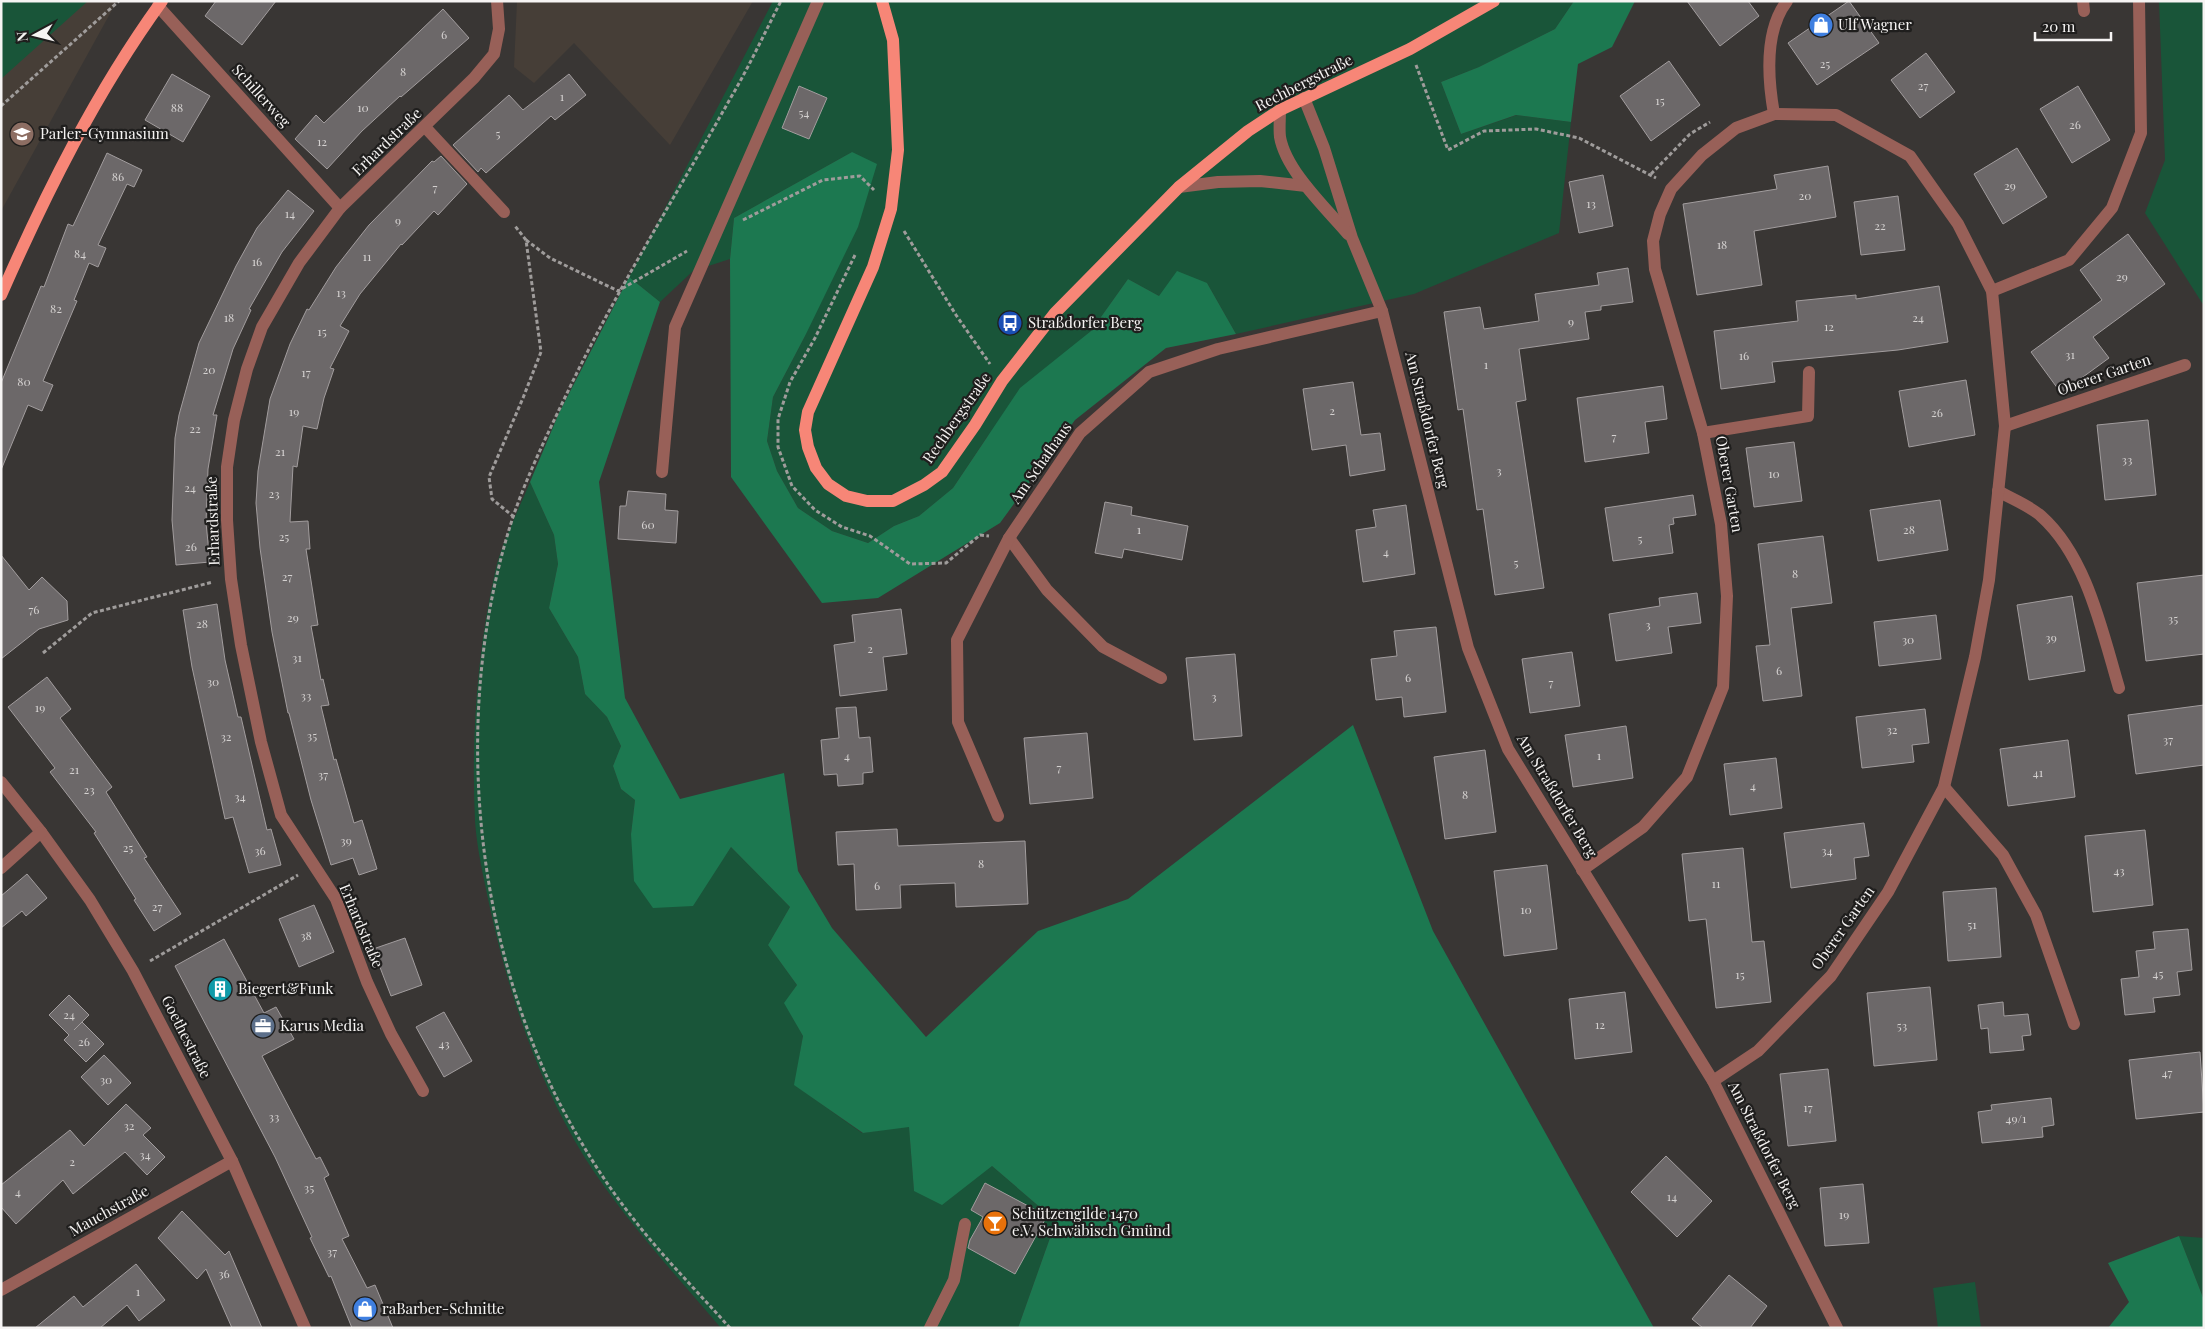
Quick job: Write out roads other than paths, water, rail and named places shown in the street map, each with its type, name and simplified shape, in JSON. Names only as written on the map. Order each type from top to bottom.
[{"type":"main road","name":"Rechbergstraße","points":[[882,1],[892,40],[898,150],[891,209],[873,266],[808,412],[805,430],[808,447],[816,468],[828,484],[846,496],[867,501],[893,501],[924,485],[942,472],[975,425],[1002,381],[1055,313],[1178,187],[1248,131],[1280,110],[1410,49],[1494,1]]},
{"type":"main road","points":[[1,295],[48,192],[85,122],[136,37],[160,4]]},
{"type":"street","name":"Erhardstraße","points":[[423,1091],[391,1034],[367,982],[336,899],[281,815],[258,732],[241,645],[231,580],[226,520],[227,467],[234,420],[247,369],[262,327],[285,287],[299,263],[340,208],[474,78],[494,54],[499,28],[497,1]]},
{"type":"street","points":[[662,472],[674,327],[818,1]]},
{"type":"street","points":[[1774,114],[1770,93],[1771,50],[1778,12],[1787,1]]},
{"type":"street","points":[[1992,291],[2069,260],[2112,208],[2141,133],[2139,1]]},
{"type":"street","name":"Schillerweg","points":[[160,4],[340,208]]},
{"type":"street","name":"Am Straßdorfer Berg","points":[[1304,98],[1324,148],[1352,238],[1382,311],[1468,648],[1508,749],[1713,1081],[1837,1328]]},
{"type":"street","name":"Am Straßdorfer Berg","points":[[1280,110],[1280,137],[1286,153],[1306,186],[1352,238]]},
{"type":"street","name":"Oberer Garten","points":[[1582,870],[1643,827],[1687,777],[1723,687],[1727,596],[1721,524],[1703,433],[1655,269],[1653,240],[1660,214],[1671,188],[1702,155],[1736,128],[1774,114],[1836,115],[1910,156],[1958,224],[1992,291],[2005,426],[1989,580],[1975,657],[1944,787],[1888,892],[1831,976],[1758,1051],[1713,1081]]},
{"type":"street","points":[[425,127],[504,212]]},
{"type":"street","points":[[1178,187],[1218,182],[1260,181],[1306,186]]},
{"type":"street","name":"Am Schafhaus","points":[[998,816],[958,722],[957,640],[1009,538],[1080,433],[1149,372],[1218,349],[1382,311]]},
{"type":"street","name":"Oberer Garten","points":[[2005,426],[2185,365]]},
{"type":"street","points":[[1703,433],[1808,416],[1809,372]]},
{"type":"street","points":[[1998,491],[2041,516],[2067,548],[2089,587],[2119,688]]},
{"type":"street","points":[[1009,538],[1047,590],[1103,647],[1161,678]]},
{"type":"street","name":"Goethestraße","points":[[1,782],[41,832],[90,900],[133,971],[232,1161],[305,1328]]},
{"type":"street","points":[[1944,787],[2003,855],[2036,915],[2074,1024]]},
{"type":"street","points":[[1,868],[41,832]]},
{"type":"street","name":"Mauchstraße","points":[[1,1290],[232,1161]]},
{"type":"street","points":[[930,1328],[954,1280],[965,1224]]},
{"type":"place","name":"Ulf Wagner","points":[[1821,25]]},
{"type":"place","name":"Parler-Gymnasium","points":[[22,134]]},
{"type":"place","name":"Straßdorfer Berg","points":[[1010,323]]},
{"type":"place","name":"Biegert&Funk","points":[[220,989]]},
{"type":"place","name":"Karus Media","points":[[263,1026]]},
{"type":"place","name":"Schützengilde 1470 e.V. Schwäbisch Gmünd","points":[[995,1223]]},
{"type":"place","name":"raBarber-Schnitte","points":[[365,1309]]}]
